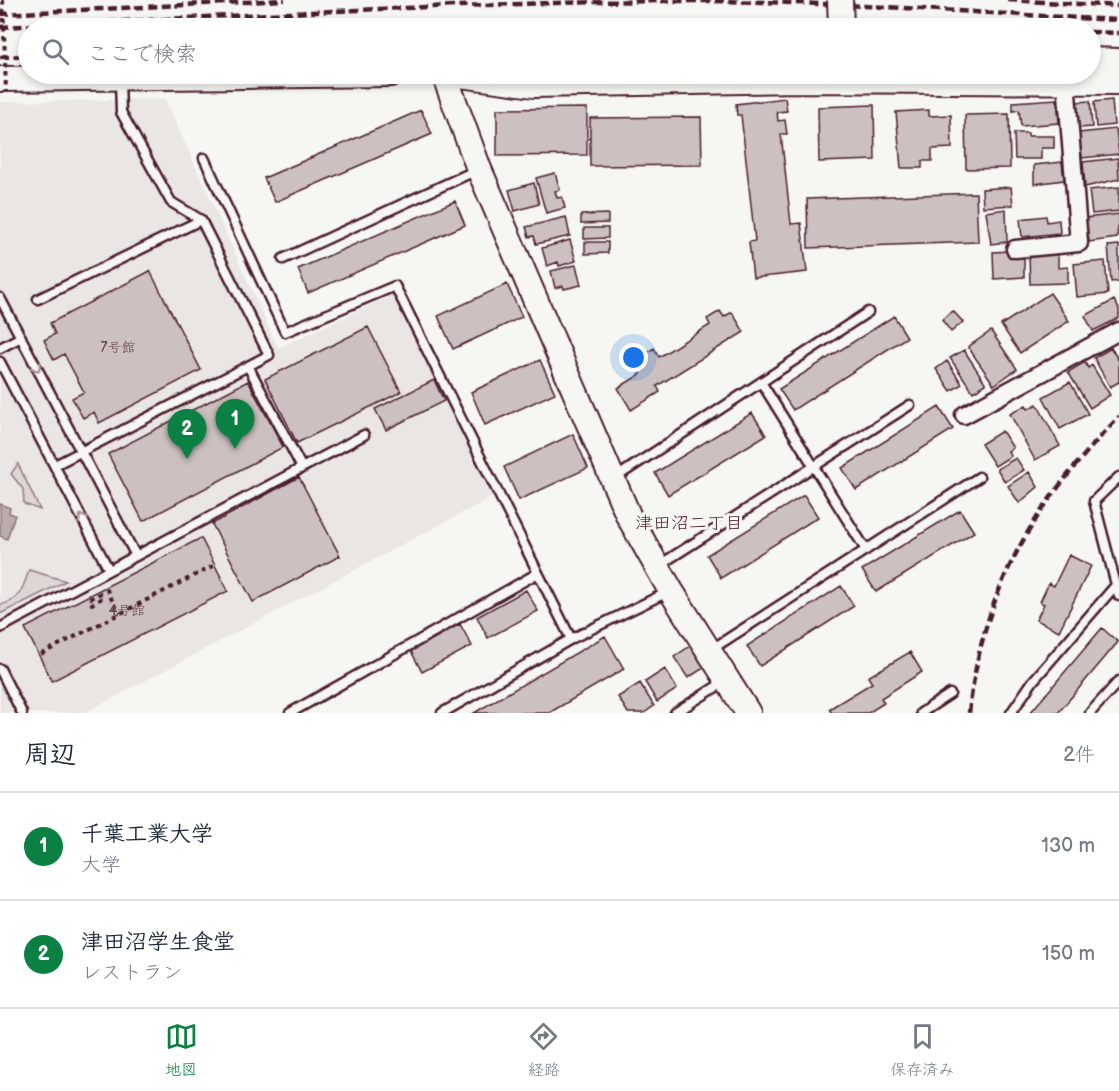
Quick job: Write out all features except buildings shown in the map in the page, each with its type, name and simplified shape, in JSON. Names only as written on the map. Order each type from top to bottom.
[{"type":"street","points":[[840,0],[841,18]]},
{"type":"street","points":[[1101,60],[1119,61]]},
{"type":"street","points":[[1101,82],[1119,82]]},
{"type":"street","points":[[3,85],[20,84]]},
{"type":"street","points":[[448,84],[479,169],[629,517],[671,591],[748,713]]},
{"type":"street","points":[[527,84],[587,84]]},
{"type":"street","points":[[1015,249],[1079,243],[1066,84]]},
{"type":"street","points":[[964,415],[1119,332]]},
{"type":"lane","points":[[55,465],[269,355],[201,220],[171,202],[121,112],[120,84]]},
{"type":"lane","points":[[204,158],[285,332],[395,286],[571,639]]},
{"type":"lane","points":[[282,259],[479,169]]},
{"type":"lane","points":[[38,298],[201,220]]},
{"type":"lane","points":[[0,297],[136,556]]},
{"type":"lane","points":[[613,479],[868,312]]},
{"type":"lane","points":[[0,348],[21,337]]},
{"type":"lane","points":[[0,362],[109,570]]},
{"type":"lane","points":[[248,366],[302,468]]},
{"type":"lane","points":[[761,382],[866,550]]},
{"type":"lane","points":[[657,566],[910,405]]},
{"type":"lane","points":[[0,628],[364,435]]},
{"type":"lane","points":[[709,651],[979,477]]},
{"type":"lane","points":[[1119,477],[1094,501],[1119,596]]},
{"type":"lane","points":[[290,713],[538,573]]},
{"type":"lane","points":[[1011,713],[1033,681],[1116,585]]},
{"type":"lane","points":[[442,713],[571,639],[671,591]]},
{"type":"lane","points":[[0,669],[22,713]]},
{"type":"lane","points":[[675,713],[727,680]]},
{"type":"lane","points":[[1090,713],[1119,681]]},
{"type":"lane","points":[[921,713],[950,694]]},
{"type":"path","points":[[3,0],[3,85]]},
{"type":"path","points":[[41,654],[213,566]]},
{"type":"path","points":[[102,598],[92,604],[89,599],[107,590],[119,614]]},
{"type":"path","points":[[107,606],[114,603]]},
{"type":"shaded area","points":[[165,99],[278,348],[392,295],[494,496],[84,713],[0,713],[0,102]]},
{"type":"shaded area","points":[[18,464],[40,510],[24,504],[23,489],[11,474]]},
{"type":"shaded area","points":[[0,504],[10,508],[9,513],[15,515],[7,539],[0,536]]},
{"type":"shaded area","points":[[29,570],[66,581],[0,614],[0,605],[12,600],[20,593]]},
{"type":"railway","points":[[0,14],[285,0]]},
{"type":"railway","points":[[1008,0],[1119,6]]},
{"type":"railway","points":[[188,18],[418,7],[669,1],[838,5],[1082,18]]},
{"type":"railway","points":[[1101,19],[1119,20]]},
{"type":"railway","points":[[0,27],[18,26]]},
{"type":"railway","points":[[1101,32],[1119,33]]},
{"type":"railway","points":[[0,57],[18,56]]},
{"type":"railway","points":[[969,713],[976,668],[986,627],[1000,588],[1017,552],[1037,517],[1061,483],[1119,417]]},
{"type":"place","name":"千葉工業大学","points":[[235,449]]},
{"type":"place","name":"津田沼学生食堂","points":[[187,459]]},
{"type":"district","name":"津田沼二丁目","points":[[689,523]]}]
